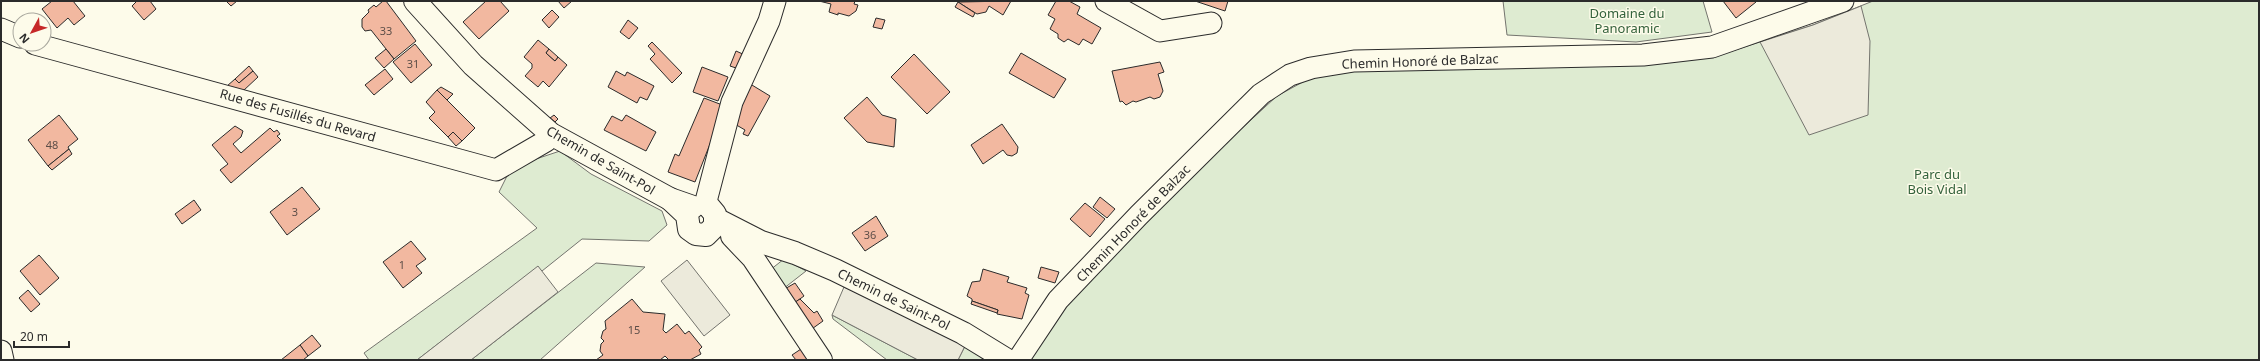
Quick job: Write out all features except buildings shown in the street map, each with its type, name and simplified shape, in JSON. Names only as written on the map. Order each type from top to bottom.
[{"type":"main road","name":"Chemin de Saint-Pol","points":[[415,1],[473,65],[551,134],[708,219],[760,242],[795,253],[835,270],[963,333],[1007,360]]},
{"type":"main road","name":"Chemin de Saint-Pol","points":[[708,219],[753,258],[821,360]]},
{"type":"street","points":[[708,219],[732,102],[769,21],[775,1]]},
{"type":"street","points":[[1106,1],[1160,30],[1211,23]]},
{"type":"street","name":"Chemin Honoré de Balzac","points":[[1018,360],[1058,300],[1123,232],[1261,94],[1290,75],[1310,68],[1354,61],[1643,55],[1712,47],[1843,1]]},
{"type":"street","points":[[1,28],[12,33]]},
{"type":"street","name":"Rue des Fusillés du Revard","points":[[52,49],[496,170],[546,141],[551,134]]},
{"type":"street","points":[[1,351],[3,360]]},
{"type":"green space","name":"Domaine du Panoramic","points":[[1503,1],[1703,1],[1712,32],[1636,42],[1507,35]]},
{"type":"green space","name":"Parc du Bois Vidal","points":[[1873,1],[2259,1],[2259,360],[1027,360],[1070,298],[1205,162],[1277,96],[1312,77],[1362,70],[1713,57],[1813,25]]},
{"type":"green space","points":[[560,151],[591,174],[662,211],[667,225],[649,241],[582,239],[542,271],[538,267],[417,360],[369,360],[364,353],[537,228],[499,192],[509,172],[533,160]]},
{"type":"green space","points":[[784,259],[806,271],[783,289],[770,270]]},
{"type":"green space","points":[[596,263],[645,267],[540,360],[471,360]]},
{"type":"green space","points":[[832,315],[918,360],[887,360],[833,319]]},
{"type":"green space","points":[[966,344],[984,360],[958,360]]},
{"type":"shaded area","points":[[1861,6],[1870,41],[1868,115],[1809,135],[1760,42],[1813,25]]},
{"type":"shaded area","points":[[687,260],[730,315],[704,336],[661,281]]},
{"type":"shaded area","points":[[538,266],[558,292],[471,360],[417,360]]},
{"type":"shaded area","points":[[844,287],[966,344],[958,360],[918,360],[832,315]]}]
